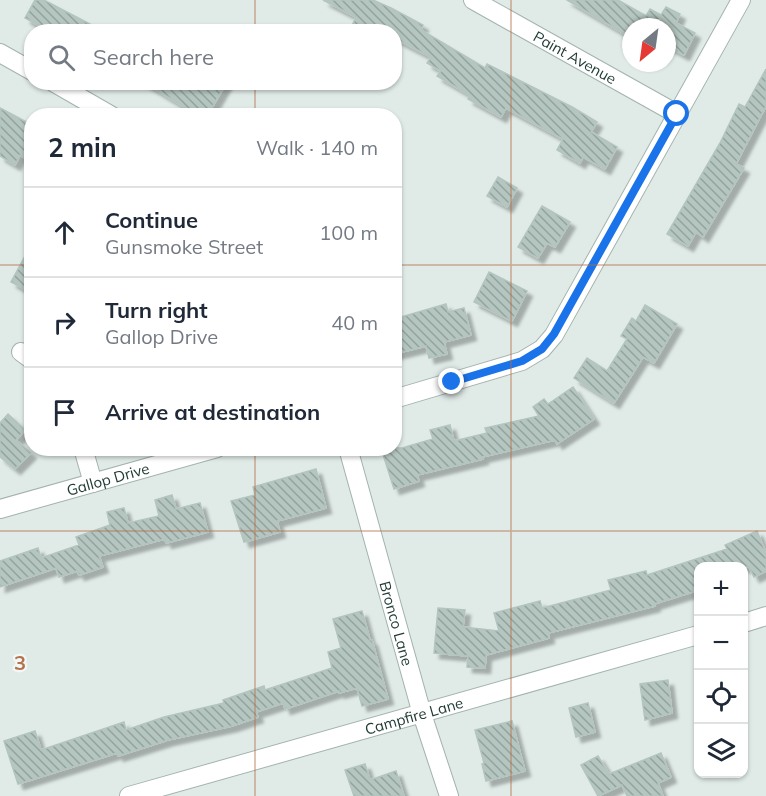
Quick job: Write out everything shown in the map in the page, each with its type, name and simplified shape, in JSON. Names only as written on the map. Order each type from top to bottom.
[{"type":"street","name":"Paint Avenue","points":[[473,0],[677,114]]},
{"type":"street","points":[[402,397],[522,361],[542,349],[554,334],[741,0]]},
{"type":"street","points":[[0,53],[24,66]]},
{"type":"street","points":[[67,90],[98,108]]},
{"type":"street","points":[[85,456],[93,483]]},
{"type":"street","name":"Gallop Drive","points":[[0,509],[189,456]]},
{"type":"street","name":"Bronco Lane","points":[[350,456],[422,714],[449,796]]},
{"type":"street","points":[[748,621],[766,616]]},
{"type":"street","name":"Campfire Lane","points":[[129,796],[694,636]]},
{"type":"building","points":[[35,0],[44,0],[90,24],[36,24],[25,18]]},
{"type":"building","points":[[323,0],[373,0],[423,25],[421,30],[485,68],[487,64],[572,107],[597,122],[591,132],[617,147],[605,169],[583,157],[580,163],[557,150],[563,139],[506,108],[501,117],[468,99],[470,95],[437,76],[441,71],[427,63],[431,57],[402,42],[402,24],[353,24],[356,17]]},
{"type":"building","points":[[567,0],[618,0],[646,16],[650,9],[661,15],[666,7],[680,14],[676,23],[676,18],[622,18],[622,32]]},
{"type":"building","points":[[676,23],[695,33],[684,55],[676,51]]},
{"type":"building","points":[[766,69],[766,106],[736,164],[744,168],[703,237],[696,232],[688,246],[667,234],[720,143],[739,104],[745,107]]},
{"type":"building","points":[[156,90],[222,90],[212,108],[186,108]]},
{"type":"building","points":[[0,108],[24,121],[24,157],[20,155],[15,165],[0,156]]},
{"type":"building","points":[[498,177],[517,188],[507,207],[487,196]]},
{"type":"building","points":[[542,206],[570,222],[555,247],[547,243],[538,258],[518,247]]},
{"type":"building","points":[[24,258],[24,289],[11,282]]},
{"type":"building","points":[[489,272],[527,291],[512,321],[474,302]]},
{"type":"building","points":[[446,304],[448,312],[464,308],[471,335],[444,342],[447,354],[429,358],[426,346],[402,352],[402,317]]},
{"type":"building","points":[[645,305],[677,324],[654,363],[643,357],[614,403],[574,378],[587,358],[607,371],[627,339],[621,336],[632,318],[636,321]]},
{"type":"building","points":[[573,387],[594,419],[557,444],[555,440],[482,457],[483,459],[417,475],[419,481],[394,489],[384,456],[402,456],[402,448],[433,439],[430,430],[450,425],[454,441],[487,433],[485,428],[539,416],[533,407],[544,399],[548,404]]},
{"type":"building","points":[[8,414],[24,429],[16,440],[24,447],[24,456],[28,456],[15,469],[0,457],[0,423]]},
{"type":"building","points":[[316,469],[326,508],[277,521],[280,532],[244,542],[231,501],[255,495],[253,487]]},
{"type":"building","points":[[172,495],[176,509],[200,503],[208,532],[166,543],[165,539],[99,556],[103,567],[79,575],[77,571],[59,577],[56,568],[0,587],[0,561],[38,548],[41,558],[79,545],[76,537],[110,525],[107,512],[124,508],[128,523],[159,516],[155,500]]},
{"type":"building","points":[[757,531],[766,553],[766,571],[754,577],[748,567],[748,562],[694,562],[694,592],[654,604],[655,606],[548,633],[549,638],[486,655],[485,668],[467,667],[468,656],[434,653],[438,608],[465,610],[463,627],[499,631],[494,613],[540,601],[542,608],[611,590],[608,580],[646,571],[647,575],[727,549],[725,545]]},
{"type":"building","points":[[362,611],[388,699],[362,706],[357,688],[339,693],[339,691],[285,709],[283,703],[256,712],[258,717],[232,726],[168,740],[118,756],[117,753],[18,784],[4,741],[35,731],[41,750],[124,722],[126,730],[164,717],[224,703],[223,700],[264,686],[265,690],[332,668],[328,652],[341,648],[333,619]]},
{"type":"building","points":[[668,680],[672,713],[645,720],[640,684]]},
{"type":"building","points":[[588,703],[595,732],[576,737],[569,708]]},
{"type":"building","points":[[512,721],[525,771],[486,781],[482,764],[484,763],[475,730]]},
{"type":"building","points":[[661,753],[671,777],[658,783],[663,796],[627,796],[622,785],[598,796],[581,765],[598,756],[609,774]]},
{"type":"building","points":[[365,764],[370,780],[396,771],[404,796],[354,796],[345,770]]},
{"type":"route","points":[[452,382],[522,361],[542,349],[554,334],[677,114]]}]
